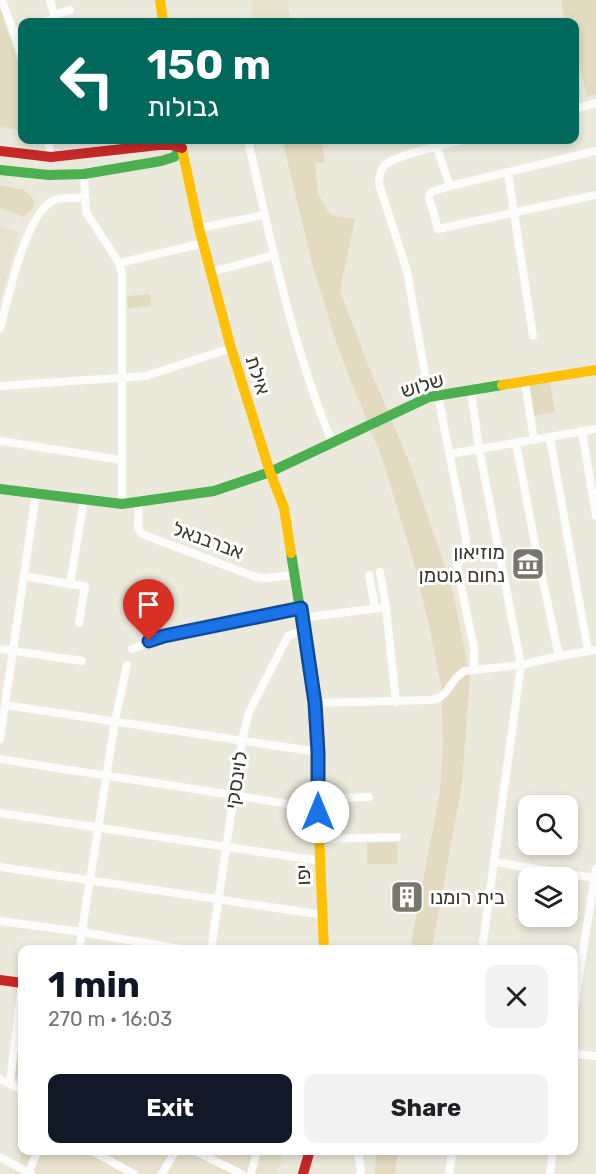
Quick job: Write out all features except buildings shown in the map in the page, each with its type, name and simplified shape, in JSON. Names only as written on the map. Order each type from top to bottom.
[{"type":"street","points":[[2,0],[18,45]]},
{"type":"street","points":[[50,0],[55,18]]},
{"type":"street","points":[[160,0],[162,18]]},
{"type":"street","points":[[54,15],[70,10]]},
{"type":"street","points":[[579,108],[596,103]]},
{"type":"street","points":[[49,144],[51,157]]},
{"type":"street","points":[[0,151],[51,157],[167,144]]},
{"type":"street","points":[[0,170],[49,175],[84,174],[174,157],[176,144]]},
{"type":"street","name":"אילת","points":[[176,144],[231,348],[270,472],[284,508],[303,625]]},
{"type":"street","points":[[249,144],[296,340],[316,403],[332,442]]},
{"type":"street","points":[[432,144],[390,161],[381,170],[379,184],[407,271],[434,397],[450,454],[467,546],[465,555],[457,566],[474,648],[474,669]]},
{"type":"street","points":[[435,144],[450,186]]},
{"type":"street","points":[[596,151],[450,186],[431,192],[429,197],[438,229],[596,195]]},
{"type":"street","points":[[508,173],[516,213],[533,336]]},
{"type":"street","points":[[84,174],[84,197],[88,217],[119,263],[122,273],[122,504]]},
{"type":"street","points":[[0,329],[27,238],[34,222],[52,201],[84,197]]},
{"type":"street","points":[[199,228],[265,214]]},
{"type":"street","points":[[119,263],[196,245]]},
{"type":"street","points":[[211,272],[275,255]]},
{"type":"street","points":[[0,386],[146,376],[231,348]]},
{"type":"street","name":"שלוש","points":[[270,472],[388,416],[434,397],[596,370]]},
{"type":"street","points":[[525,382],[534,440]]},
{"type":"street","points":[[471,391],[479,448],[521,665],[483,945]]},
{"type":"street","points":[[450,454],[596,429]]},
{"type":"street","points":[[582,432],[596,516]]},
{"type":"street","points":[[315,703],[396,702],[439,698],[460,673],[474,669],[521,665],[592,651],[550,438]]},
{"type":"street","points":[[0,441],[122,460]]},
{"type":"street","points":[[516,442],[559,656]]},
{"type":"street","name":"אברבנאל","points":[[0,489],[122,504],[214,491],[270,472]]},
{"type":"street","points":[[0,740],[36,493]]},
{"type":"street","points":[[70,584],[84,500]]},
{"type":"street","name":"אברבנאל","points":[[139,502],[138,528],[142,534],[256,577],[295,575]]},
{"type":"street","points":[[380,572],[396,702]]},
{"type":"street","points":[[369,575],[375,608]]},
{"type":"street","points":[[24,576],[85,586],[79,623]]},
{"type":"street","points":[[303,625],[309,617],[386,607]]},
{"type":"street","points":[[132,650],[164,636],[301,608]]},
{"type":"street","name":"יפו","points":[[303,625],[315,703],[324,945]]},
{"type":"street","name":"לוינסקי","points":[[211,945],[242,740],[249,712],[288,636],[303,625]]},
{"type":"street","points":[[0,649],[82,662]]},
{"type":"street","points":[[80,945],[115,721],[128,665]]},
{"type":"street","points":[[5,705],[318,752]]},
{"type":"street","points":[[0,759],[233,795],[308,808],[318,812]]},
{"type":"street","points":[[318,799],[369,797]]},
{"type":"street","points":[[0,813],[315,860],[320,857]]},
{"type":"street","points":[[320,839],[397,837]]},
{"type":"street","points":[[494,862],[595,874],[595,891],[578,986]]},
{"type":"street","points":[[0,867],[317,914],[322,918]]},
{"type":"street","points":[[0,921],[157,945]]},
{"type":"street","points":[[0,980],[18,982]]},
{"type":"street","points":[[9,1083],[18,1014]]},
{"type":"street","points":[[578,1054],[596,1056]]},
{"type":"street","points":[[0,1079],[18,1088]]},
{"type":"street","points":[[0,1157],[29,1174],[36,1155]]},
{"type":"street","points":[[99,1155],[134,1174]]},
{"type":"street","points":[[162,1174],[173,1155]]},
{"type":"street","points":[[204,1155],[240,1173]]},
{"type":"street","points":[[251,1174],[256,1155]]},
{"type":"street","points":[[303,1174],[309,1155]]},
{"type":"street","points":[[359,1155],[361,1174]]},
{"type":"street","points":[[449,1174],[452,1155]]},
{"type":"street","points":[[550,1174],[552,1155]]},
{"type":"shaded area","points":[[252,0],[287,0],[289,18],[253,18]]},
{"type":"shaded area","points":[[561,0],[596,0],[596,94],[587,97],[579,65],[579,18],[564,18]]},
{"type":"shaded area","points":[[0,8],[18,62],[18,129],[0,127]]},
{"type":"shaded area","points":[[283,144],[323,144],[325,163],[315,163],[318,194],[330,215],[355,219],[340,291],[410,464],[452,588],[470,676],[462,783],[433,945],[411,945],[440,791],[443,747],[441,686],[413,560],[383,461],[338,348],[312,264]]},
{"type":"shaded area","points":[[0,185],[24,190],[35,201],[32,209],[24,217],[0,208]]},
{"type":"shaded area","points":[[0,226],[19,232],[0,301]]},
{"type":"shaded area","points":[[150,294],[151,306],[128,308],[127,296]]},
{"type":"shaded area","points":[[550,381],[555,412],[532,416],[527,385]]},
{"type":"shaded area","points":[[397,842],[397,864],[367,864],[367,843]]},
{"type":"shaded area","points":[[18,1015],[18,1078],[9,1074]]},
{"type":"shaded area","points":[[21,1155],[284,1155],[277,1174],[14,1174]]},
{"type":"shaded area","points":[[376,1155],[397,1155],[395,1174],[375,1174]]},
{"type":"traffic: fast","points":[[0,170],[49,175],[84,174],[161,161],[174,157],[182,148]]},
{"type":"traffic: fast","points":[[0,489],[122,504],[214,491],[270,472],[429,397],[502,385]]},
{"type":"traffic: fast","points":[[291,553],[315,703],[319,834]]},
{"type":"traffic: slow","points":[[160,0],[162,18]]},
{"type":"traffic: slow","points":[[181,144],[199,228],[231,348],[270,472],[284,508],[291,553]]},
{"type":"traffic: slow","points":[[502,385],[596,370]]},
{"type":"traffic: slow","points":[[319,834],[324,945]]},
{"type":"traffic: jam","points":[[0,151],[51,157],[159,145],[182,148]]},
{"type":"traffic: jam","points":[[0,980],[18,982]]},
{"type":"traffic: jam","points":[[303,1174],[309,1155]]},
{"type":"place","name":"מוזיאון נחום גוטמן","points":[[528,564]]},
{"type":"place","name":"בית רומנו","points":[[407,897]]},
{"type":"route","points":[[149,641],[301,608],[315,703],[318,812]]}]
